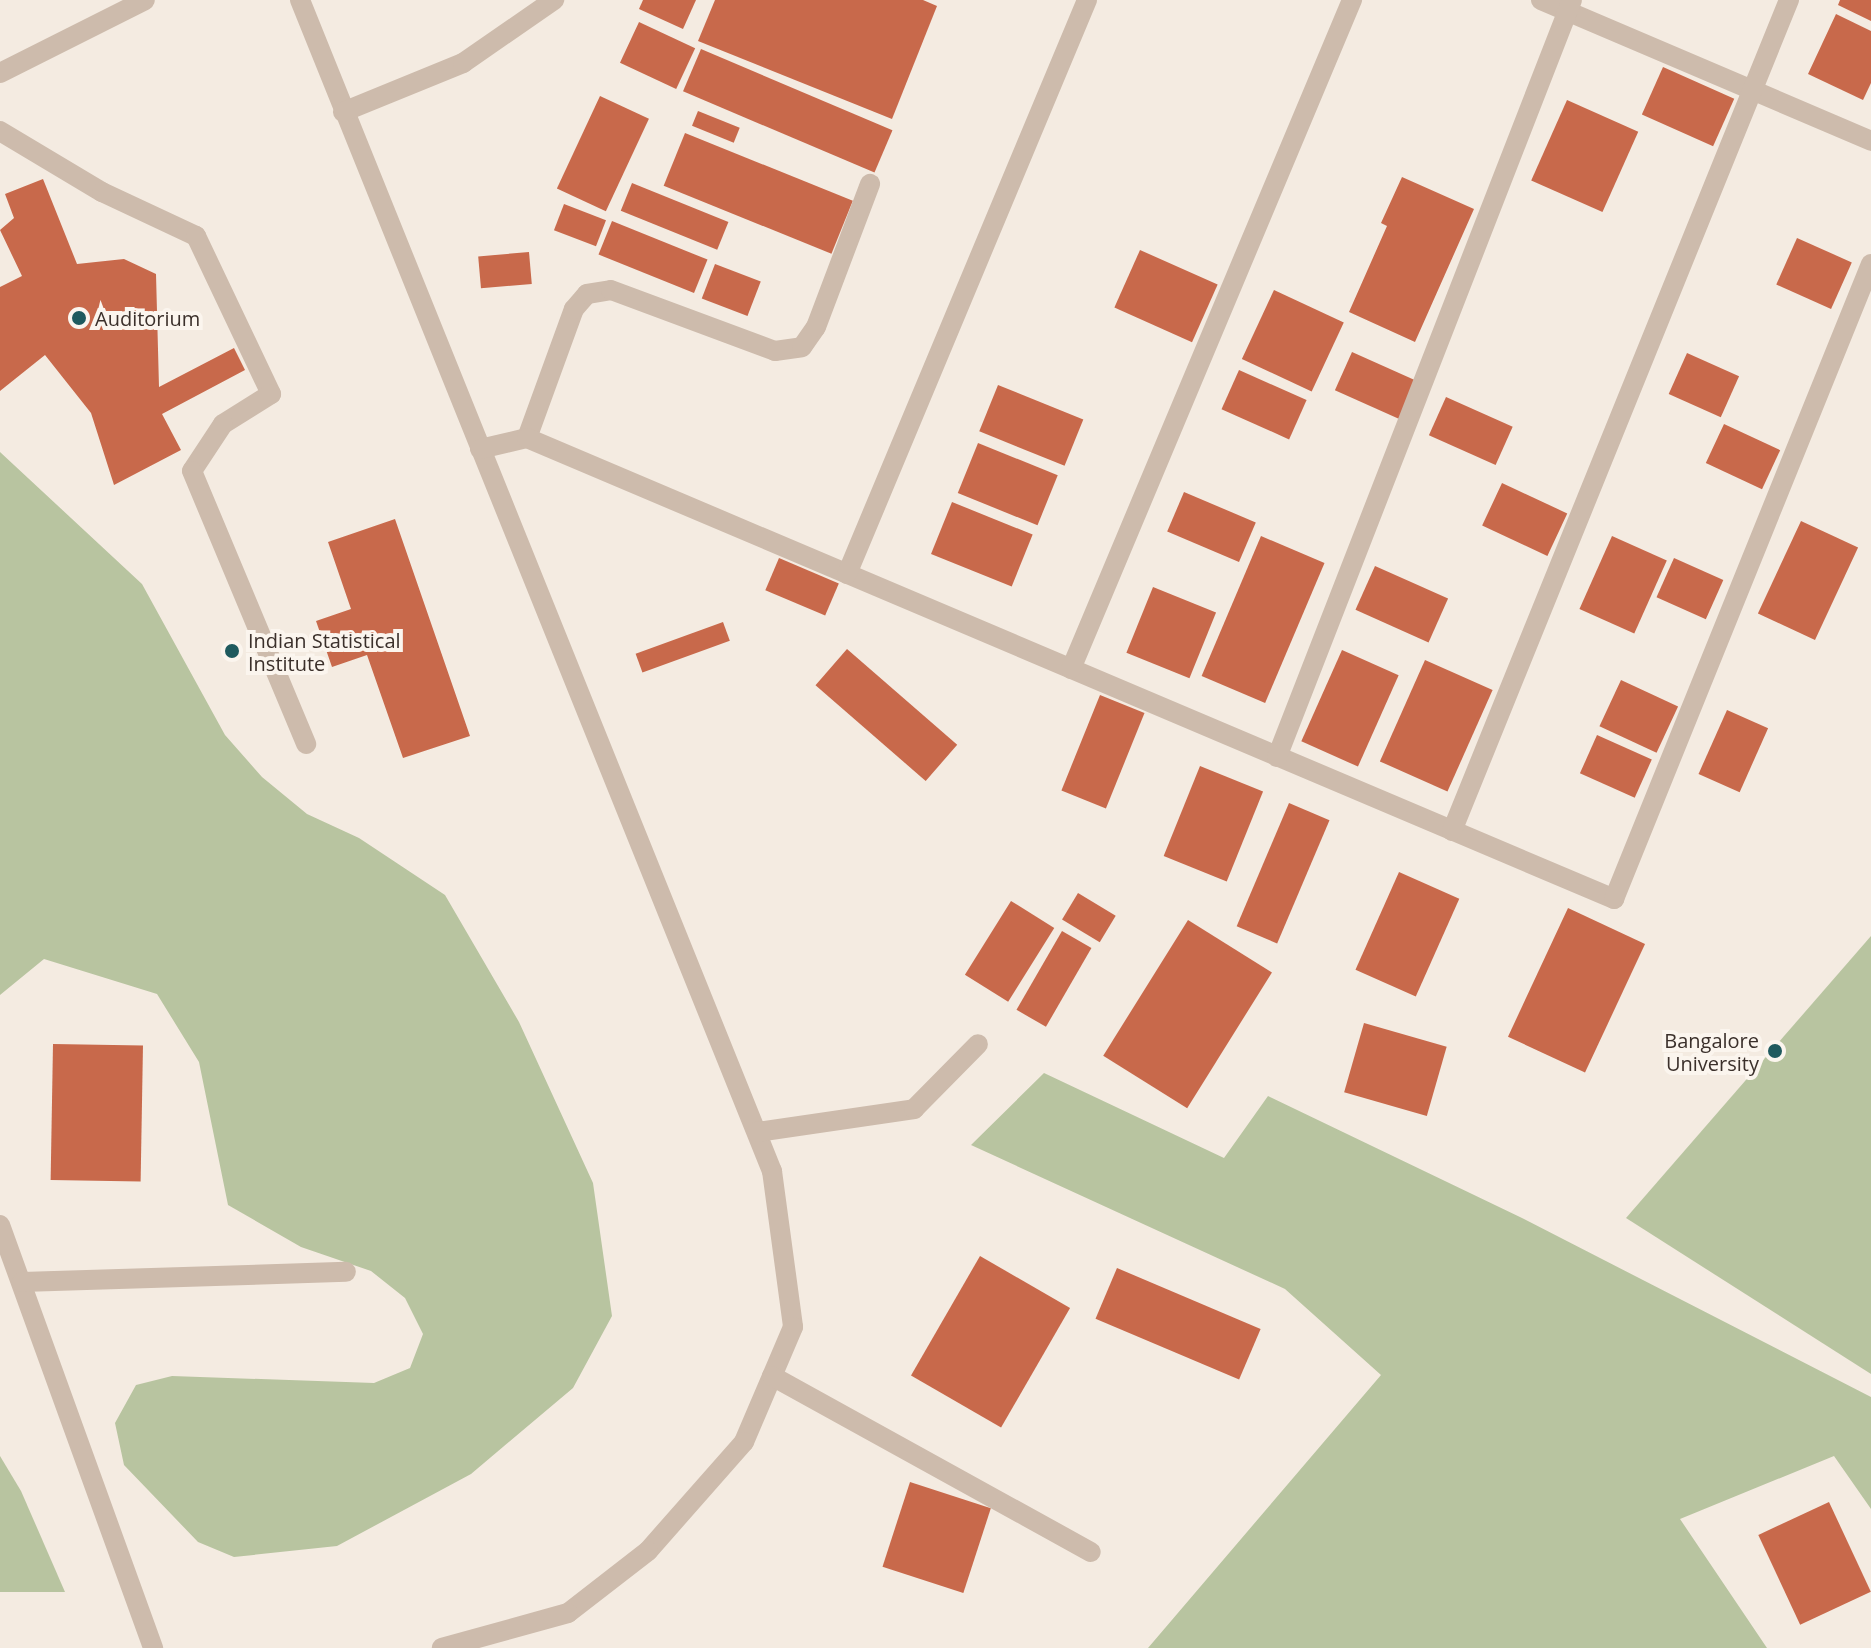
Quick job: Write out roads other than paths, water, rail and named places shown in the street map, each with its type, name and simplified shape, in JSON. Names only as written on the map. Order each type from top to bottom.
[{"type":"street","points":[[300,0],[772,1171],[793,1327],[744,1442],[648,1551],[568,1613],[442,1648]]},
{"type":"street","points":[[343,112],[463,63],[554,0]]},
{"type":"street","points":[[847,574],[1087,0]]},
{"type":"street","points":[[1071,669],[1352,0]]},
{"type":"street","points":[[1541,0],[1569,6],[1871,141]]},
{"type":"street","points":[[1452,831],[1789,0]]},
{"type":"street","points":[[0,73],[139,1]]},
{"type":"street","points":[[1277,757],[1569,6]]},
{"type":"street","points":[[0,131],[102,192],[196,236],[271,394],[223,424],[192,471],[306,744]]},
{"type":"street","points":[[527,438],[574,309],[587,294],[611,290],[775,351],[802,347],[816,327],[870,184]]},
{"type":"street","points":[[480,449],[527,438],[1614,899],[1871,264]]},
{"type":"street","points":[[757,1132],[914,1109],[978,1044]]},
{"type":"street","points":[[0,1225],[153,1648]]},
{"type":"street","points":[[22,1282],[346,1272]]},
{"type":"street","points":[[772,1376],[1091,1552]]},
{"type":"place","name":"Auditorium","points":[[79,318]]},
{"type":"place","name":"Indian Statistical Institute","points":[[232,651]]},
{"type":"place","name":"Bangalore University","points":[[1775,1051]]}]
